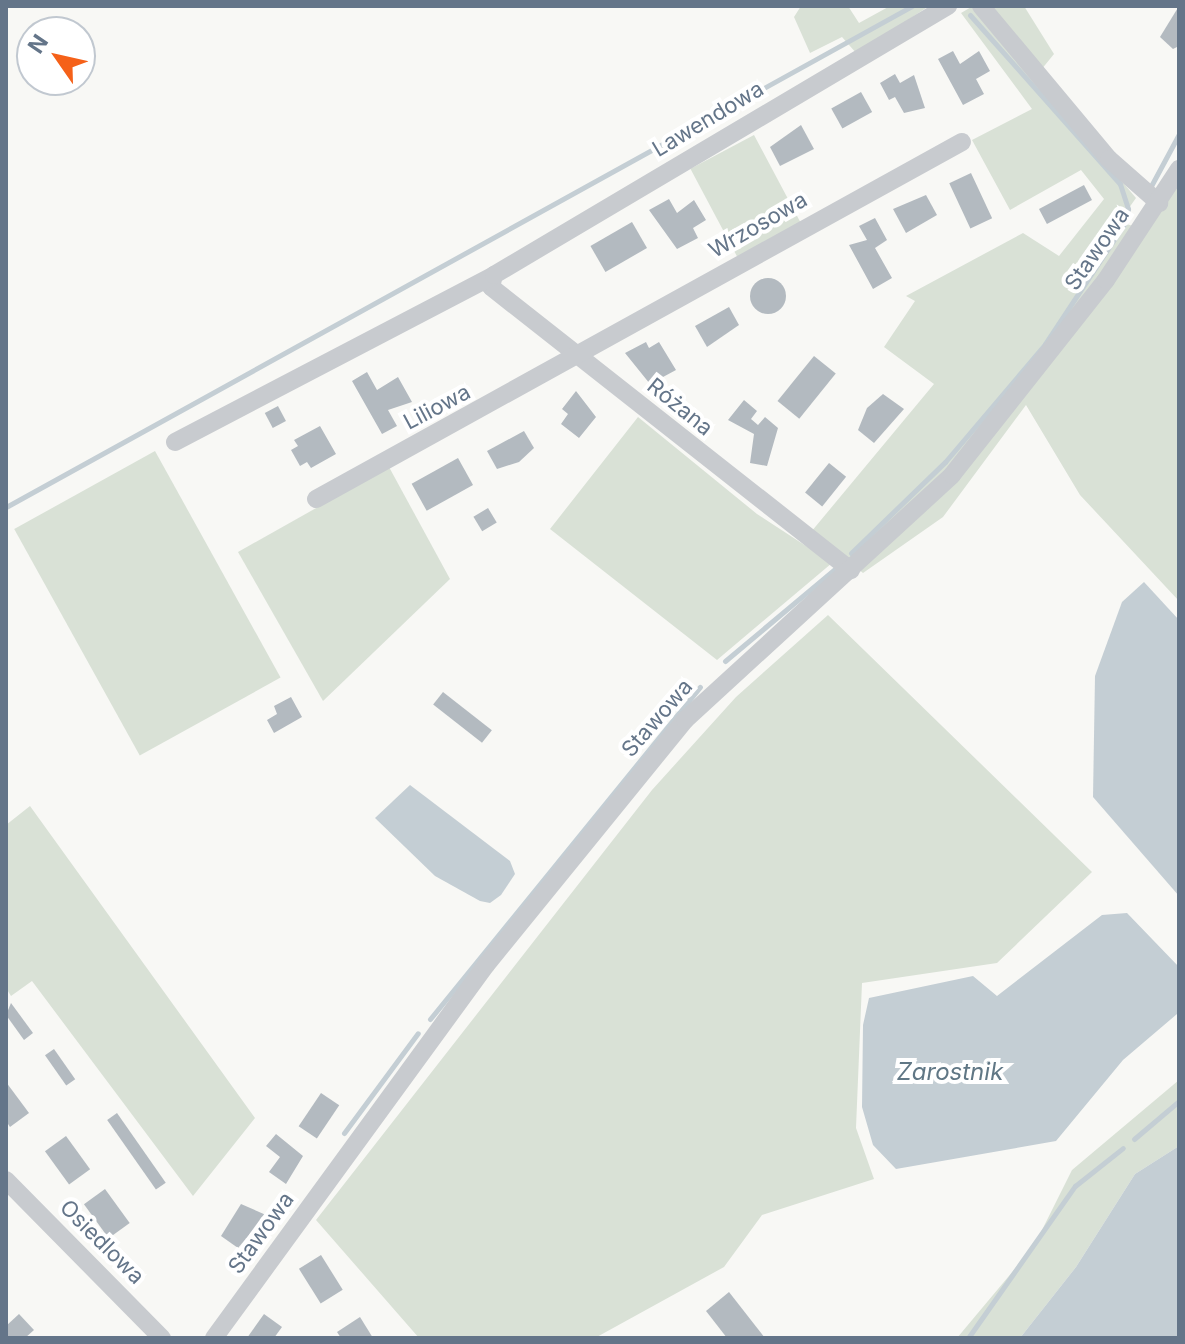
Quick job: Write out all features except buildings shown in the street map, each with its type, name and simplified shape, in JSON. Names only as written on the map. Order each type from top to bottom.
[{"type":"street","name":"Lawendowa","points":[[175,442],[494,275],[948,6]]},
{"type":"street","points":[[981,6],[1109,159],[1159,203]]},
{"type":"street","name":"Wrzosowa","points":[[581,357],[962,142]]},
{"type":"street","name":"Stawowa","points":[[214,1338],[486,965],[685,720],[952,475],[1042,364],[1159,203],[1179,169]]},
{"type":"street","name":"Różana","points":[[494,275],[491,287],[851,570]]},
{"type":"street","name":"Liliowa","points":[[316,499],[581,357]]},
{"type":"street","name":"Osiedlowa","points":[[6,1180],[162,1338]]},
{"type":"shaded area","points":[[801,6],[848,6],[859,23],[890,6],[929,6],[857,54],[842,37],[810,53],[794,17]]},
{"type":"shaded area","points":[[973,6],[1136,198],[1119,222],[1148,230],[1179,178],[1179,601],[1080,495],[1026,405],[943,517],[863,573],[811,532],[934,384],[884,347],[915,301],[906,296],[1023,233],[1059,256],[1104,199],[1081,170],[1010,210],[972,140],[1032,109],[961,13]]},
{"type":"shaded area","points":[[987,6],[1024,6],[1054,54],[1041,70]]},
{"type":"shaded area","points":[[754,135],[801,223],[737,257],[690,169]]},
{"type":"shaded area","points":[[638,417],[757,514],[832,563],[717,660],[550,529]]},
{"type":"shaded area","points":[[155,451],[281,678],[140,756],[14,529]]},
{"type":"shaded area","points":[[389,467],[450,579],[323,701],[238,552]]},
{"type":"shaded area","points":[[828,615],[1092,872],[997,963],[862,983],[856,1128],[874,1179],[762,1215],[724,1267],[595,1338],[419,1338],[316,1220],[652,790],[736,697]]},
{"type":"shaded area","points":[[30,806],[255,1118],[193,1196],[32,981],[11,996],[6,988],[6,825]]},
{"type":"shaded area","points":[[1179,1080],[1179,1146],[1135,1174],[1076,1267],[1020,1338],[957,1338],[1034,1246],[1072,1170]]},
{"type":"water","points":[[1144,582],[1179,620],[1179,896],[1093,797],[1095,676],[1122,602]]},
{"type":"water","points":[[410,785],[510,861],[515,874],[501,895],[490,903],[480,901],[435,876],[375,818]]},
{"type":"water","name":"Zarostnik","points":[[1127,913],[1179,967],[1177,1014],[1123,1060],[1056,1141],[896,1169],[873,1145],[862,1107],[863,1025],[869,998],[973,976],[997,996],[1102,915]]},
{"type":"water","points":[[1179,1146],[1179,1338],[1020,1338],[1076,1267],[1135,1174]]},
{"type":"waterway","points":[[6,507],[912,6]]},
{"type":"waterway","points":[[970,15],[1120,184],[1128,209],[1123,221]]},
{"type":"waterway","points":[[1151,186],[1179,134]]},
{"type":"waterway","points":[[851,553],[945,462],[1045,344],[1128,218]]},
{"type":"waterway","points":[[725,661],[836,568]]},
{"type":"waterway","points":[[430,1019],[700,687]]},
{"type":"waterway","points":[[344,1133],[418,1033]]},
{"type":"waterway","points":[[1134,1139],[1179,1101]]},
{"type":"waterway","points":[[968,1338],[1075,1186],[1123,1148]]}]
